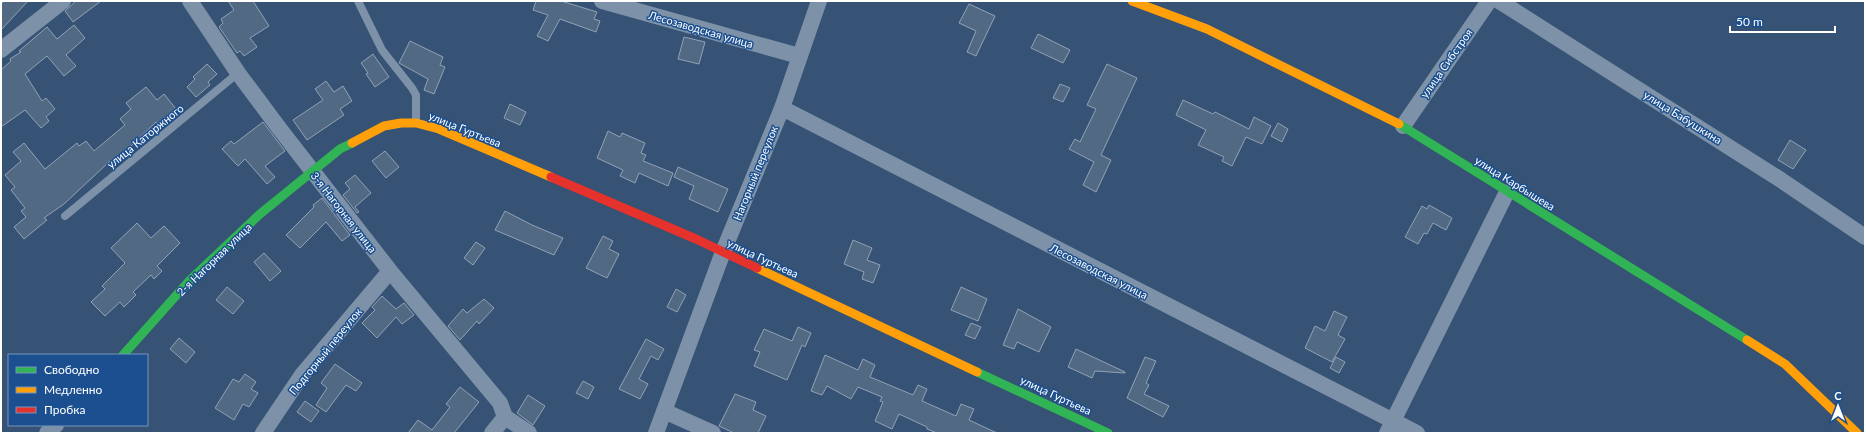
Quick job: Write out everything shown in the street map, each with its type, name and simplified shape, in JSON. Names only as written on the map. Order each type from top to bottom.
[{"type":"street","points":[[1,50],[63,1]]},
{"type":"street","name":"3-я Нагорная улица","points":[[190,1],[238,74],[390,271],[500,403],[505,417]]},
{"type":"street","name":"Лесозаводская улица","points":[[602,1],[799,56]]},
{"type":"street","name":"Нагорный переулок","points":[[656,433],[723,252],[782,108],[819,1]]},
{"type":"street","name":"улица Карбышева","points":[[1132,1],[1207,29],[1403,126],[1785,364],[1857,433]]},
{"type":"street","name":"улица Сибстроя","points":[[1403,126],[1489,1]]},
{"type":"street","name":"улица Бабушкина","points":[[1499,1],[1781,180],[1865,237]]},
{"type":"street","name":"Лесозаводская улица","points":[[782,108],[1391,427],[1417,433]]},
{"type":"street","name":"улица Гуртьева","points":[[312,171],[340,149],[384,126],[401,123],[416,123],[439,129],[696,239],[1108,433]]},
{"type":"street","name":"2-я Нагорная улица","points":[[124,354],[190,280],[260,214],[312,171]]},
{"type":"street","points":[[1391,427],[1507,192]]},
{"type":"street","name":"Подгорный переулок","points":[[263,433],[302,375],[390,271]]},
{"type":"street","points":[[664,411],[713,433]]},
{"type":"street","points":[[492,433],[505,417],[529,433]]},
{"type":"street","points":[[47,433],[55,426]]},
{"type":"lane","points":[[358,1],[382,50],[416,95],[416,123]]},
{"type":"lane","name":"улица Каторжного","points":[[65,216],[238,74]]},
{"type":"building","points":[[4,1],[28,1],[1,30],[1,4]]},
{"type":"building","points":[[76,1],[101,1],[73,22],[65,11]]},
{"type":"building","points":[[228,1],[253,1],[269,26],[250,38],[257,47],[244,56],[240,51],[237,53],[219,27],[223,23],[221,19],[234,10]]},
{"type":"building","points":[[536,1],[561,1],[597,12],[594,19],[600,21],[596,32],[560,19],[548,41],[537,36],[548,15],[533,10]]},
{"type":"building","points":[[969,4],[995,16],[976,56],[967,52],[976,31],[959,23]]},
{"type":"building","points":[[74,25],[85,38],[66,55],[76,66],[64,76],[47,56],[25,74],[42,101],[46,98],[55,109],[46,117],[49,121],[41,128],[25,110],[1,127],[1,70],[11,61],[10,59],[21,52],[19,51],[47,27],[57,39]]},
{"type":"building","points":[[1038,34],[1070,50],[1063,63],[1031,48]]},
{"type":"building","points":[[684,37],[705,42],[699,64],[678,59]]},
{"type":"building","points":[[410,41],[443,57],[440,65],[445,67],[434,94],[424,90],[428,79],[399,63]]},
{"type":"building","points":[[373,54],[389,77],[375,87],[366,74],[368,73],[361,63]]},
{"type":"building","points":[[207,64],[217,74],[208,82],[210,85],[196,97],[187,87],[195,79],[193,77]]},
{"type":"building","points":[[1107,64],[1137,78],[1101,155],[1111,160],[1096,192],[1083,185],[1094,162],[1069,149],[1075,139],[1080,142],[1096,109],[1087,105]]},
{"type":"building","points":[[326,81],[334,92],[343,86],[352,101],[340,109],[344,115],[307,140],[293,120],[323,100],[315,89]]},
{"type":"building","points":[[1060,84],[1070,88],[1063,102],[1053,98]]},
{"type":"building","points":[[146,87],[157,100],[164,94],[176,109],[157,124],[156,122],[112,164],[110,161],[64,204],[44,218],[47,220],[24,239],[14,227],[26,217],[21,211],[25,208],[11,190],[15,187],[5,175],[21,161],[13,152],[24,143],[45,169],[77,143],[79,146],[86,141],[94,151],[125,125],[120,119],[131,109],[126,103]]},
{"type":"building","points":[[1183,100],[1213,114],[1215,112],[1249,129],[1254,117],[1271,126],[1262,144],[1246,137],[1232,166],[1222,161],[1224,157],[1198,145],[1206,130],[1176,115]]},
{"type":"building","points":[[510,104],[526,112],[520,125],[504,118]]},
{"type":"building","points":[[263,122],[285,151],[265,166],[275,177],[267,184],[245,159],[238,166],[222,149],[231,141],[234,144]]},
{"type":"building","points":[[1278,123],[1288,129],[1282,142],[1271,136]]},
{"type":"building","points":[[608,131],[620,137],[622,133],[645,143],[641,153],[646,155],[643,161],[673,173],[668,186],[639,173],[635,183],[620,176],[623,170],[597,158]]},
{"type":"building","points":[[1790,140],[1806,150],[1793,169],[1778,160]]},
{"type":"building","points":[[385,151],[399,167],[386,178],[372,161]]},
{"type":"building","points":[[678,167],[728,189],[718,212],[689,199],[694,186],[674,177]]},
{"type":"building","points":[[355,175],[371,193],[355,207],[359,212],[357,213],[343,195],[350,189],[345,183]]},
{"type":"building","points":[[322,198],[350,235],[342,241],[326,222],[300,248],[286,235],[314,207],[313,205]]},
{"type":"building","points":[[1429,205],[1452,218],[1446,230],[1433,223],[1427,234],[1424,233],[1418,244],[1405,237],[1422,206],[1427,209]]},
{"type":"building","points":[[505,211],[532,225],[563,238],[554,255],[495,230]]},
{"type":"building","points":[[137,223],[151,238],[164,226],[180,243],[157,266],[162,271],[154,279],[151,275],[133,292],[136,295],[124,307],[120,302],[105,316],[91,302],[105,289],[102,286],[125,263],[111,248]]},
{"type":"building","points":[[603,236],[613,241],[609,249],[619,254],[607,278],[586,268]]},
{"type":"building","points":[[853,240],[872,248],[867,260],[880,265],[873,283],[862,279],[864,272],[844,264]]},
{"type":"building","points":[[476,242],[485,248],[473,265],[464,258]]},
{"type":"building","points":[[264,253],[281,271],[270,281],[254,262]]},
{"type":"building","points":[[227,287],[244,301],[233,314],[216,300]]},
{"type":"building","points":[[961,287],[987,299],[978,321],[951,310]]},
{"type":"building","points":[[676,289],[686,295],[677,312],[667,307]]},
{"type":"building","points":[[382,296],[396,309],[404,303],[414,315],[402,324],[396,317],[377,338],[362,323],[375,310],[372,307]]},
{"type":"building","points":[[484,299],[494,308],[479,324],[477,321],[460,340],[448,326],[463,309],[467,313]]},
{"type":"building","points":[[1018,309],[1051,327],[1039,352],[1017,342],[1014,349],[1003,345]]},
{"type":"building","points":[[1334,311],[1347,317],[1338,335],[1345,339],[1332,362],[1305,348],[1315,326],[1325,331]]},
{"type":"building","points":[[971,323],[981,327],[975,339],[965,335]]},
{"type":"building","points":[[798,327],[811,333],[805,347],[802,345],[787,380],[754,366],[760,352],[754,350],[764,329],[792,341]]},
{"type":"building","points":[[179,338],[195,352],[186,363],[170,349]]},
{"type":"building","points":[[646,339],[664,349],[658,360],[651,356],[639,379],[648,384],[640,399],[619,389]]},
{"type":"building","points":[[1076,349],[1125,373],[1095,371],[1092,378],[1068,367]]},
{"type":"building","points":[[825,355],[858,370],[863,359],[875,365],[870,377],[913,395],[918,385],[927,389],[922,401],[956,416],[961,404],[974,409],[969,420],[997,433],[937,433],[899,414],[892,429],[875,421],[883,402],[880,401],[882,397],[858,387],[851,399],[827,386],[822,395],[811,391]]},
{"type":"building","points":[[1145,357],[1156,361],[1146,383],[1149,385],[1144,394],[1169,406],[1163,417],[1127,398]]},
{"type":"building","points":[[1336,357],[1345,362],[1339,373],[1330,368]]},
{"type":"building","points":[[335,364],[362,383],[356,391],[346,385],[326,412],[316,405],[327,388],[321,383]]},
{"type":"building","points":[[245,374],[256,382],[251,389],[258,393],[249,407],[243,404],[234,420],[215,408],[233,379],[239,382]]},
{"type":"building","points":[[583,381],[594,387],[588,399],[576,393]]},
{"type":"building","points":[[460,387],[479,402],[454,433],[408,433],[418,420],[432,430],[450,407],[446,404]]},
{"type":"building","points":[[735,394],[756,402],[753,410],[766,416],[758,433],[734,433],[719,426]]},
{"type":"building","points":[[528,395],[545,406],[533,425],[517,413]]},
{"type":"building","points":[[305,401],[319,411],[311,422],[297,412]]},
{"type":"traffic: fast","points":[[1399,124],[1747,340]]},
{"type":"traffic: fast","points":[[124,354],[190,280],[260,214],[340,149],[352,143]]},
{"type":"traffic: fast","points":[[977,372],[1108,433]]},
{"type":"traffic: slow","points":[[1132,1],[1207,29],[1399,124]]},
{"type":"traffic: slow","points":[[352,143],[384,126],[401,123],[416,123],[439,129],[551,177]]},
{"type":"traffic: slow","points":[[757,268],[977,372]]},
{"type":"traffic: slow","points":[[1747,340],[1785,364],[1857,433]]},
{"type":"traffic: jam","points":[[551,177],[696,239],[757,268]]}]
